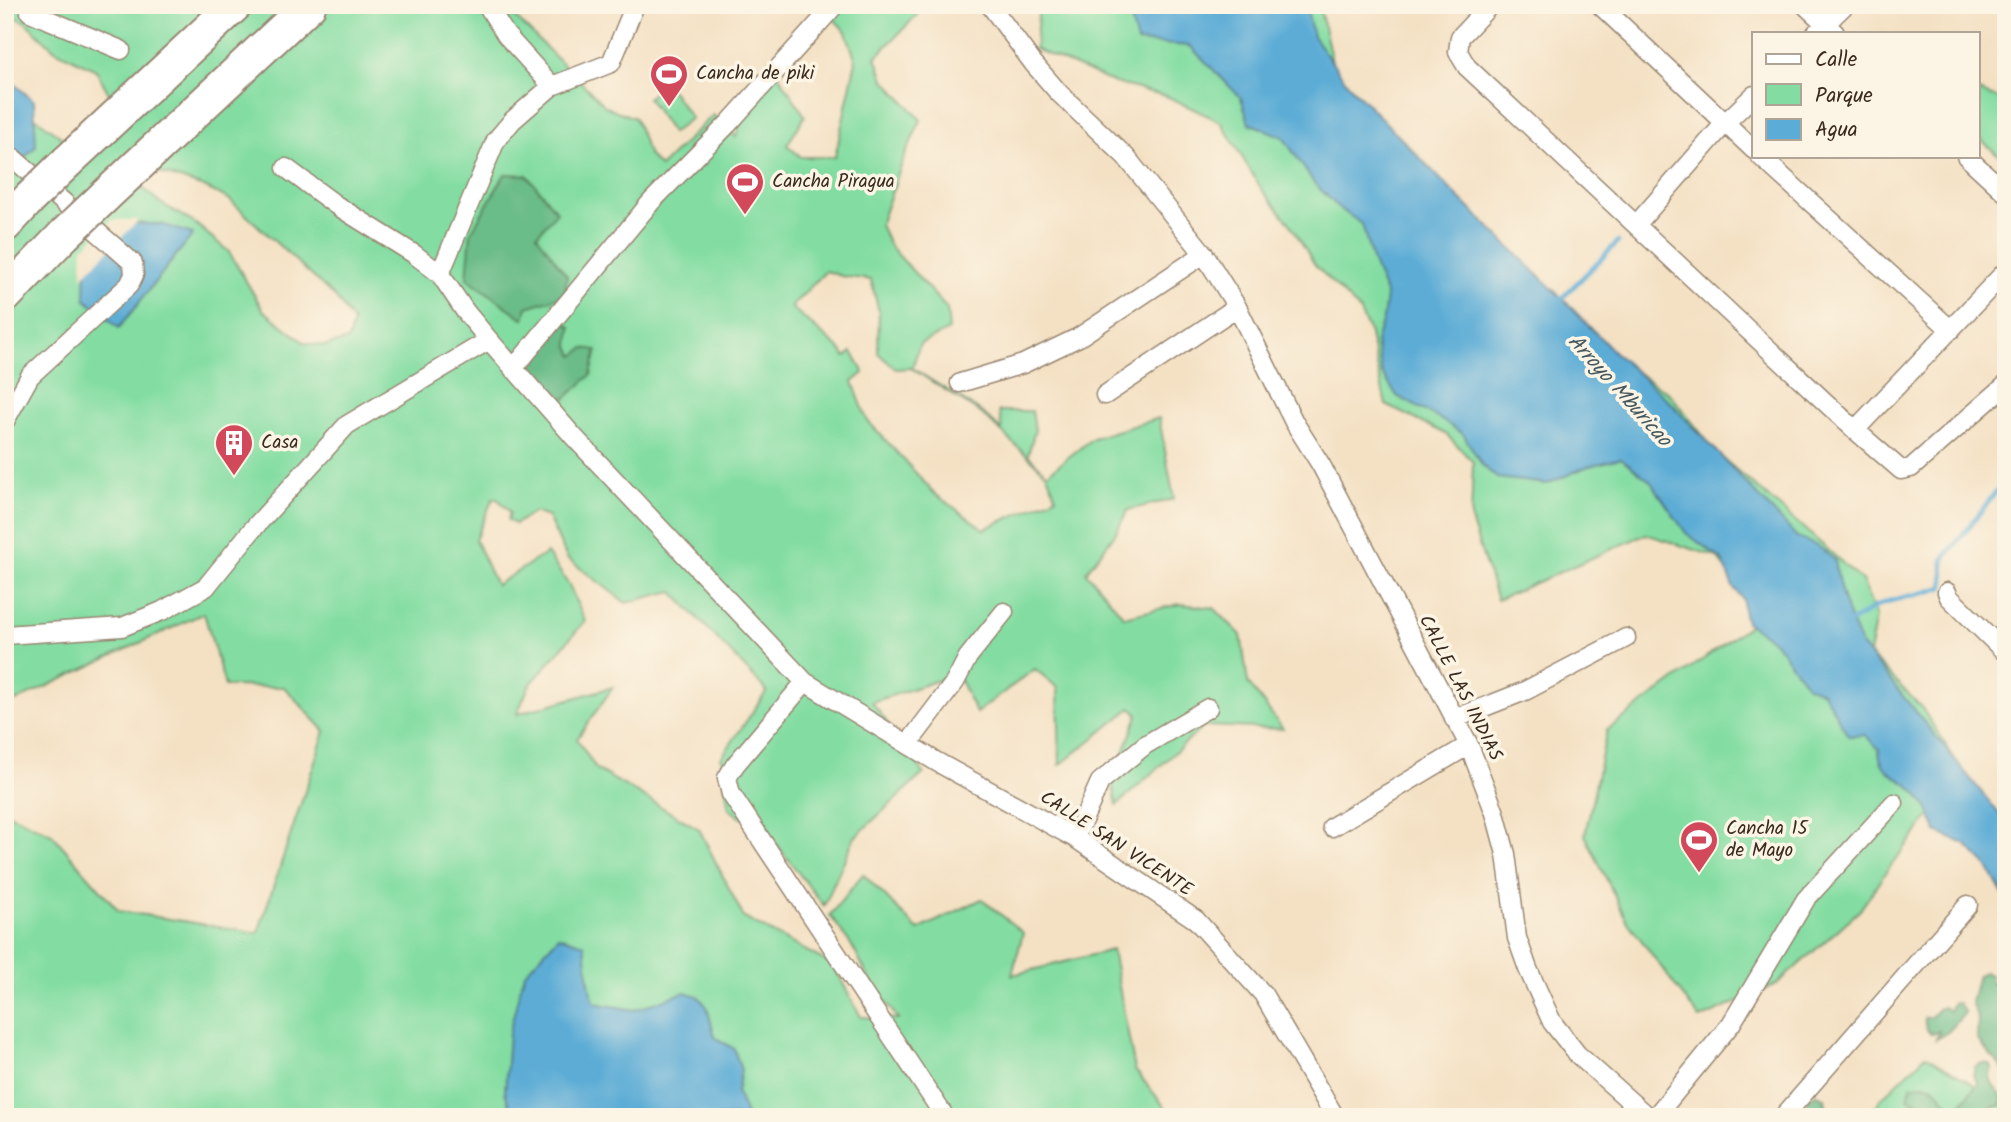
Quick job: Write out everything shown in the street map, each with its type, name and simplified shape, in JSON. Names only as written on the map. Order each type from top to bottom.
[{"type":"highway","points":[[5,225],[67,162],[235,5]]},
{"type":"highway","points":[[5,296],[64,235],[309,5]]},
{"type":"street","points":[[35,5],[30,12],[121,50]]},
{"type":"street","points":[[487,5],[506,35],[552,86]]},
{"type":"street","points":[[440,274],[496,140],[513,120],[552,86],[611,62],[635,5]]},
{"type":"street","points":[[513,369],[651,202],[729,124],[835,5]]},
{"type":"street","name":"CALLE LAS INDIAS","points":[[990,5],[1059,93],[1126,157],[1204,254],[1237,307],[1294,422],[1321,465],[1469,745],[1495,813],[1506,854],[1517,938],[1552,1022],[1577,1054],[1648,1117]]},
{"type":"street","points":[[1490,5],[1460,37],[1458,52],[1467,67],[1901,470],[1911,468],[2006,385]]},
{"type":"street","points":[[1600,5],[1752,148]]},
{"type":"street","points":[[1805,5],[1825,30],[1845,5]]},
{"type":"street","points":[[1636,225],[1725,123],[1752,97]]},
{"type":"street","points":[[5,151],[133,263],[134,275],[129,285],[30,376],[5,421]]},
{"type":"street","points":[[1762,158],[1951,330]]},
{"type":"street","points":[[1968,158],[2006,193]]},
{"type":"street","name":"CALLE SAN VICENTE","points":[[286,168],[336,205],[414,254],[440,274],[513,369],[805,682],[908,744],[1075,838],[1196,920],[1263,994],[1335,1117]]},
{"type":"street","points":[[960,383],[1023,364],[1079,337],[1204,254]]},
{"type":"street","points":[[1855,430],[2006,271]]},
{"type":"street","points":[[1105,394],[1237,307]]},
{"type":"street","points":[[5,635],[122,627],[162,611],[206,587],[252,530],[347,425],[489,340]]},
{"type":"street","points":[[1947,592],[2006,653]]},
{"type":"street","points":[[908,744],[955,682],[968,657],[1004,612]]},
{"type":"street","points":[[1454,719],[1525,691],[1626,638]]},
{"type":"street","points":[[805,682],[734,765],[727,778],[731,794],[945,1117]]},
{"type":"street","points":[[1075,838],[1100,782],[1145,746],[1208,708]]},
{"type":"street","points":[[1332,827],[1469,745]]},
{"type":"street","points":[[1655,1117],[1731,1024],[1806,899],[1894,803]]},
{"type":"street","points":[[1783,1117],[1968,905]]},
{"type":"green space","points":[[5,5],[503,5],[606,107],[635,118],[649,156],[660,167],[713,115],[736,137],[745,106],[769,60],[805,116],[787,145],[801,157],[835,157],[856,61],[846,32],[821,5],[914,5],[917,15],[876,57],[884,79],[921,120],[905,155],[880,225],[890,246],[947,309],[949,330],[920,344],[912,368],[983,413],[1002,431],[999,411],[1032,411],[1035,430],[1028,455],[1047,474],[1093,438],[1159,418],[1174,499],[1128,510],[1115,534],[1086,572],[1124,617],[1180,604],[1214,608],[1241,635],[1248,683],[1283,729],[1204,726],[1117,805],[1112,783],[1138,715],[1131,708],[1060,765],[1058,688],[1035,669],[976,713],[957,674],[872,702],[924,773],[854,838],[824,906],[774,841],[729,809],[721,758],[767,691],[672,591],[626,603],[567,558],[548,517],[534,512],[515,524],[508,520],[510,512],[499,500],[493,498],[475,540],[496,585],[547,553],[569,585],[585,621],[529,686],[517,714],[613,687],[577,739],[596,769],[699,829],[744,918],[833,965],[861,1017],[898,1019],[871,982],[852,946],[830,915],[863,874],[918,930],[982,899],[1023,933],[1012,975],[1112,950],[1135,1070],[1173,1117],[5,1117],[5,812],[52,834],[119,911],[258,933],[325,731],[284,687],[225,686],[204,613],[5,706],[5,94],[78,150],[122,117],[96,70],[55,50],[25,22],[5,11]],"holes":[[[122,170],[152,170],[204,187],[229,199],[336,298],[353,322],[348,340],[325,346],[305,343],[263,310],[229,252],[196,224],[159,202]],[[826,271],[871,280],[879,312],[878,353],[896,369],[911,368],[982,414],[1047,474],[1056,497],[984,529],[935,494],[867,420],[853,382],[864,373],[852,352],[845,357],[842,351],[791,307]]]},
{"type":"green space","points":[[1039,5],[1319,5],[1334,70],[1603,350],[1670,394],[1717,453],[1863,582],[1876,617],[1869,654],[1921,707],[1964,773],[1885,873],[1860,910],[1776,985],[1700,1019],[1627,921],[1585,835],[1607,730],[1759,618],[1717,557],[1646,534],[1497,600],[1471,520],[1473,462],[1446,434],[1386,405],[1369,331],[1359,310],[1315,265],[1289,222],[1262,190],[1221,122],[1166,96],[1115,83],[1035,49]]},
{"type":"green space","name":"Cancha de piki","points":[[665,81],[691,118],[672,133],[648,98]]},
{"type":"green space","points":[[1980,92],[2006,101],[2006,162],[1980,139]]},
{"type":"green space","points":[[505,174],[527,175],[557,212],[537,235],[567,276],[565,293],[527,307],[524,319],[467,278],[471,232]]},
{"type":"green space","points":[[562,320],[571,327],[569,346],[574,356],[584,348],[597,350],[591,375],[557,406],[525,371]]},
{"type":"green space","points":[[1985,972],[1991,976],[1990,981],[2006,991],[2006,1073],[1977,1039],[1978,1019],[1971,1002],[1978,975]]},
{"type":"green space","points":[[1953,1003],[1958,1003],[1965,1013],[1949,1031],[1936,1039],[1939,1031],[1932,1034],[1930,1032],[1926,1027],[1925,1017],[1931,1017],[1944,1007],[1949,1011]]},
{"type":"green space","points":[[1926,1055],[2006,1105],[2006,1117],[1873,1117],[1879,1101]]},
{"type":"green space","points":[[1982,1063],[1989,1064],[1992,1069],[1990,1077],[2002,1098],[2001,1106],[1991,1107],[1983,1117],[1928,1117],[1926,1108],[1918,1117],[1910,1117],[1905,1112],[1908,1106],[1916,1101],[1909,1099],[1908,1095],[1912,1085],[1924,1084],[1934,1088],[1960,1112],[1959,1107],[1978,1083],[1973,1075],[1975,1067]]},
{"type":"green space","points":[[1816,1093],[1825,1098],[1826,1105],[1835,1117],[1814,1117],[1809,1114],[1806,1103]]},
{"type":"water","name":"Arroyo Mburicao","points":[[1127,5],[1306,5],[1313,36],[1349,85],[1615,353],[1667,399],[1798,538],[1818,546],[1835,560],[1845,605],[1862,646],[2006,822],[2006,900],[1987,866],[1965,844],[1936,832],[1922,800],[1908,785],[1884,767],[1879,749],[1865,735],[1848,736],[1823,692],[1807,686],[1775,642],[1746,622],[1743,599],[1733,587],[1722,560],[1686,533],[1650,481],[1621,458],[1586,467],[1547,484],[1497,478],[1482,465],[1463,434],[1397,396],[1382,373],[1376,342],[1386,295],[1362,224],[1340,209],[1314,183],[1283,137],[1249,123],[1241,98],[1190,46],[1137,42]]},
{"type":"water","points":[[5,76],[34,101],[36,146],[10,173],[5,172]]},
{"type":"water","points":[[113,223],[161,224],[193,234],[119,328],[85,299],[86,250]]},
{"type":"water","points":[[559,936],[584,944],[590,989],[595,1003],[635,1010],[685,992],[698,996],[707,1007],[715,1037],[734,1049],[741,1070],[737,1093],[747,1117],[513,1117],[505,1092],[509,1033],[524,974]]},
{"type":"pier","points":[[112,220],[139,220],[82,277],[83,248]]},
{"type":"waterway","points":[[1562,298],[1618,242]]},
{"type":"waterway","points":[[1844,625],[1884,603],[1944,586],[1943,560],[2006,479]]},
{"type":"place","name":"Cancha de piki","points":[[669,108]]},
{"type":"place","name":"Cancha Piragua","points":[[745,216]]},
{"type":"place","name":"Casa","points":[[234,477]]},
{"type":"place","name":"Cancha 15 de Mayo","points":[[1699,874]]}]
